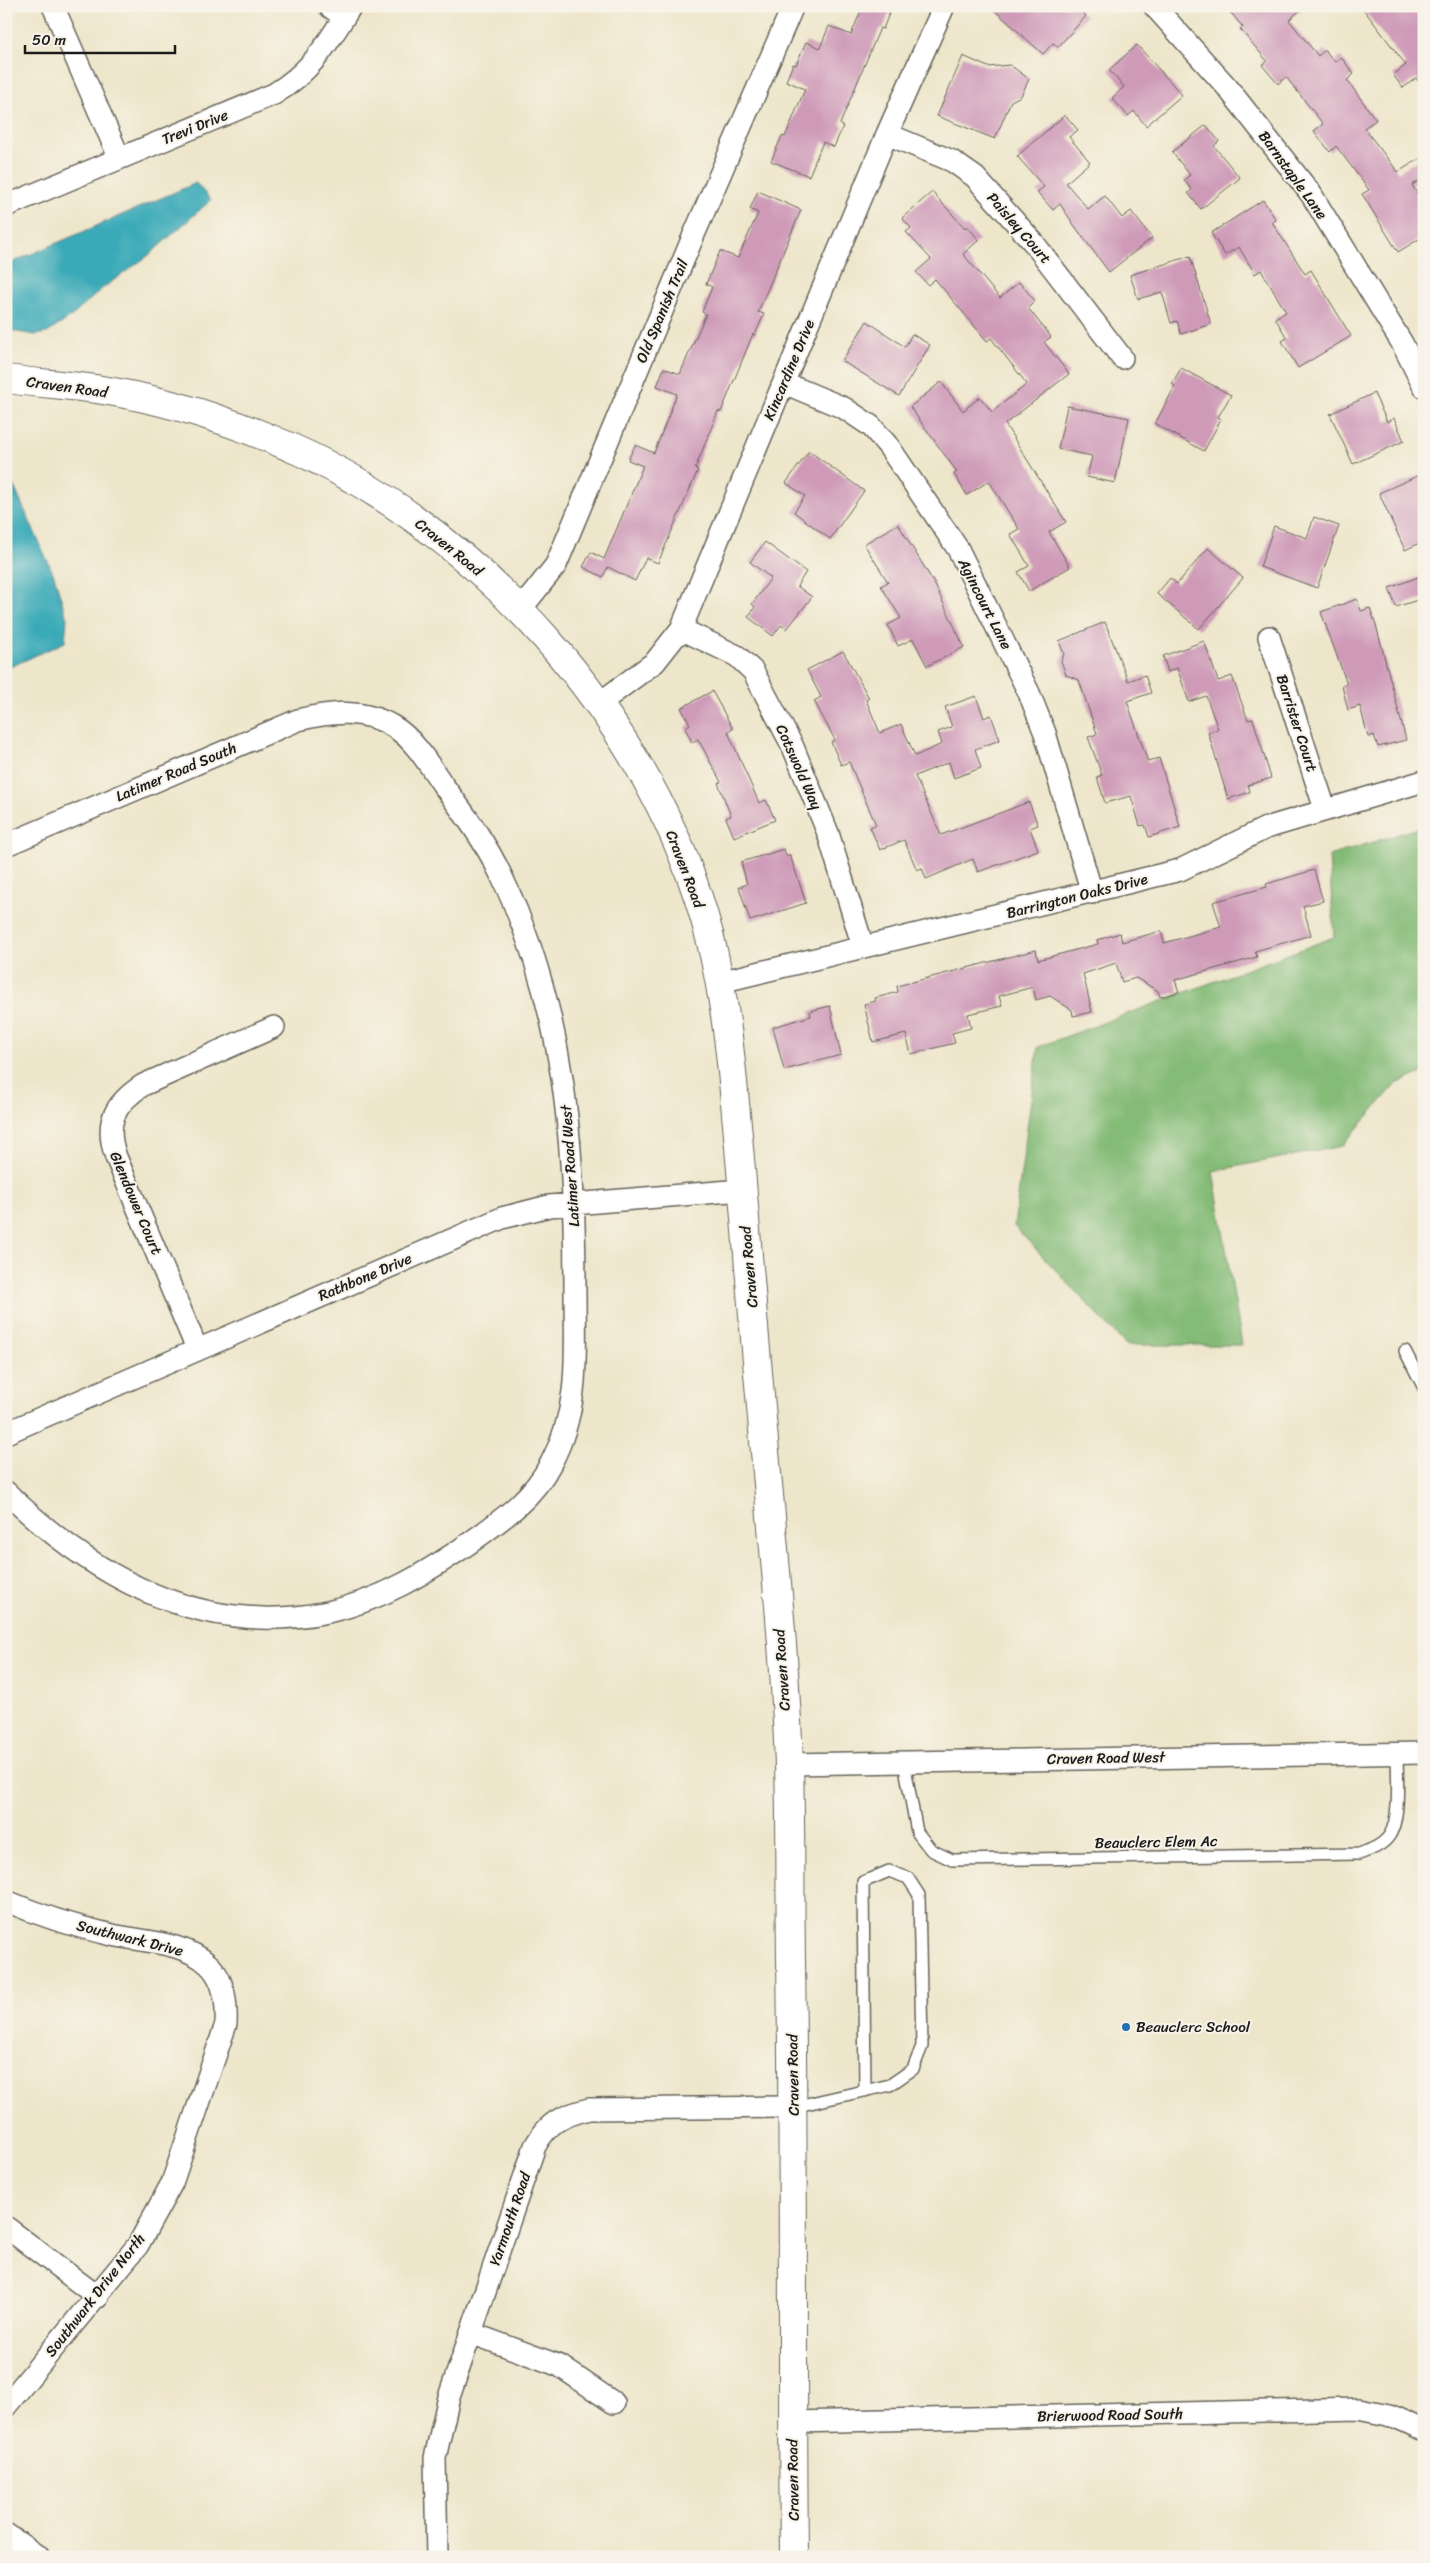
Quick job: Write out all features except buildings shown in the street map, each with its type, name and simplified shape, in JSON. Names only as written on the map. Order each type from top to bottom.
[{"type":"street","points":[[53,6],[119,158]]},
{"type":"street","name":"Old Spanish Trail","points":[[521,608],[556,565],[693,237],[793,6]]},
{"type":"street","name":"Kincardine Drive","points":[[597,705],[656,662],[681,629],[887,134],[944,6]]},
{"type":"street","name":"Barnstaple Lane","points":[[1154,6],[1227,87],[1311,194],[1402,343],[1424,387]]},
{"type":"street","name":"Trevi Drive","points":[[6,206],[250,105],[289,85],[321,56],[341,10]]},
{"type":"street","name":"Paisley Court","points":[[887,134],[952,161],[975,178],[1034,242],[1122,358]]},
{"type":"street","name":"Craven Road","points":[[6,379],[94,389],[171,404],[273,439],[361,482],[434,532],[521,608],[576,673],[630,752],[673,832],[696,890],[709,932],[720,982],[732,1074],[774,1546],[789,1764],[793,2107],[794,2557]]},
{"type":"street","name":"Agincourt Lane","points":[[784,383],[844,408],[871,426],[889,447],[958,549],[1029,693],[1042,725],[1070,813],[1092,893]]},
{"type":"street","name":"Cotswold Way","points":[[681,629],[737,656],[753,671],[792,748],[828,833],[863,947]]},
{"type":"street","name":"Barrister Court","points":[[1269,637],[1325,809]]},
{"type":"street","name":"Latimer Road South","points":[[6,845],[298,720],[330,712],[349,712]]},
{"type":"street","name":"Latimer Road West","points":[[6,1492],[65,1542],[121,1580],[160,1599],[230,1616],[278,1617],[314,1614],[371,1600],[426,1573],[506,1517],[531,1494],[551,1464],[566,1430],[575,1390],[575,1203],[565,1086],[549,1010],[528,941],[500,872],[465,815],[412,743],[394,727],[373,718],[349,712]]},
{"type":"street","name":"Barrington Oaks Drive","points":[[720,982],[1092,893],[1180,870],[1266,828],[1424,781]]},
{"type":"street","name":"Glendower Court","points":[[197,1349],[116,1157],[109,1130],[113,1118],[131,1093],[144,1085],[274,1027]]},
{"type":"street","name":"Rathbone Drive","points":[[6,1433],[502,1218],[535,1208],[575,1203],[742,1190]]},
{"type":"street","name":"Craven Road West","points":[[789,1764],[1424,1753]]},
{"type":"street","name":"Southwark Drive","points":[[6,1901],[30,1911],[107,1934],[188,1950],[209,1965],[222,1986],[227,2006]]},
{"type":"street","name":"Southwark Drive North","points":[[6,2406],[138,2245],[172,2183],[226,2024],[227,2006]]},
{"type":"street","name":"Yarmouth Road","points":[[437,2557],[435,2458],[449,2397],[535,2146],[544,2130],[564,2116],[589,2109],[793,2107]]},
{"type":"street","points":[[6,2227],[98,2296]]},
{"type":"street","points":[[471,2333],[560,2366],[614,2403]]},
{"type":"street","name":"Brierwood Road South","points":[[793,2422],[1359,2409],[1389,2415],[1424,2431]]},
{"type":"street","points":[[6,2534],[39,2557]]},
{"type":"lane","points":[[1405,1351],[1424,1388]]},
{"type":"lane","name":"Beauclerc Elem Ac","points":[[904,1762],[917,1832],[931,1850],[952,1860],[1119,1858],[1359,1854],[1377,1847],[1390,1835],[1396,1811],[1397,1754]]},
{"type":"lane","points":[[793,2107],[890,2085],[913,2069],[922,2046],[919,1895],[908,1878],[889,1871],[863,1882],[865,2090]]},
{"type":"green space","points":[[1424,826],[1424,1072],[1396,1084],[1342,1146],[1213,1171],[1242,1345],[1126,1345],[1014,1226],[1038,1047],[1334,937],[1329,856]]},
{"type":"water","points":[[196,183],[211,200],[149,255],[103,288],[71,317],[47,333],[35,335],[6,330],[6,265]]},
{"type":"water","points":[[6,469],[54,575],[67,619],[65,642],[6,669]]},
{"type":"place","name":"Beauclerc School","points":[[1126,2027]]}]
